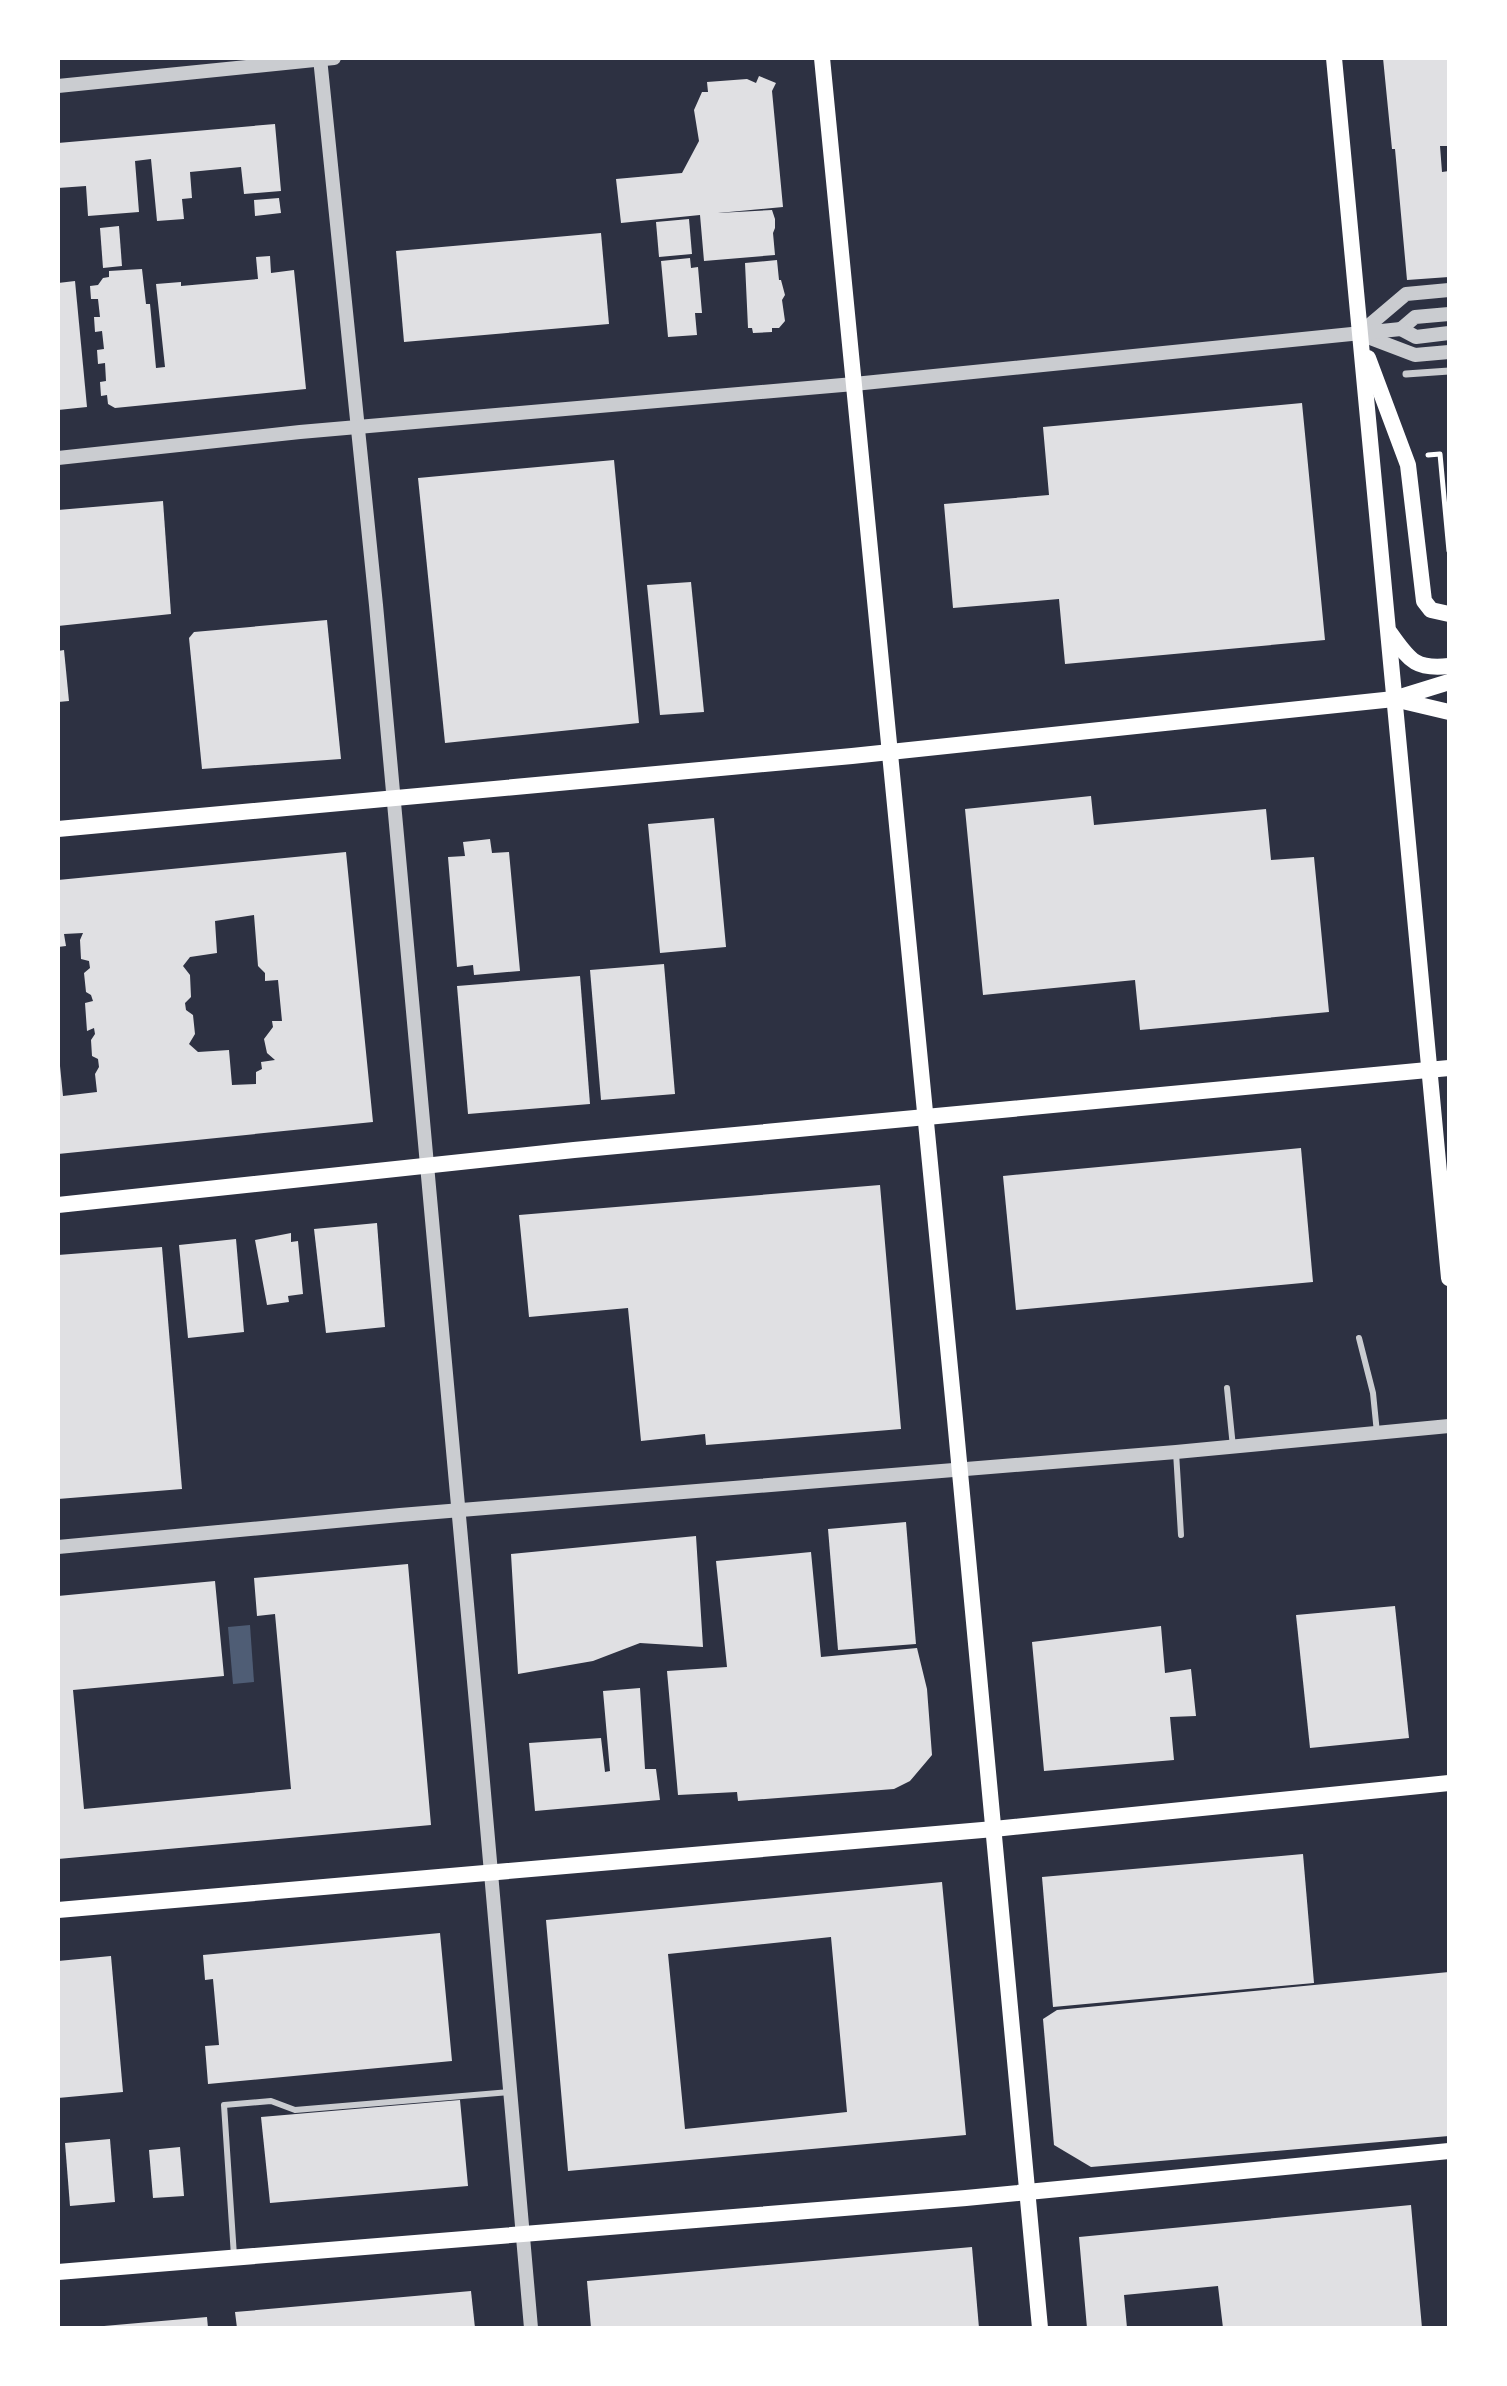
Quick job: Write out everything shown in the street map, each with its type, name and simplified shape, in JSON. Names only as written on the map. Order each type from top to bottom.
[{"type":"main road","points":[[822,58],[1040,2328]]},
{"type":"main road","points":[[1334,58],[1449,1278]]},
{"type":"main road","points":[[1359,334],[1408,465],[1424,601],[1431,610],[1449,614]]},
{"type":"main road","points":[[1388,629],[1405,654],[1421,666],[1449,666]]},
{"type":"main road","points":[[58,829],[890,752],[1394,699],[1449,682]]},
{"type":"main road","points":[[1394,699],[1449,712]]},
{"type":"main road","points":[[58,1205],[426,1165],[1449,1068]]},
{"type":"main road","points":[[58,1910],[994,1829],[1449,1783]]},
{"type":"main road","points":[[58,2272],[1027,2193],[1449,2151]]},
{"type":"street","points":[[58,86],[325,58],[356,427],[376,605],[531,2328]]},
{"type":"street","points":[[1359,334],[1406,294],[1449,290]]},
{"type":"street","points":[[58,458],[356,427],[854,384],[1359,334],[1401,329],[1415,317],[1449,314]]},
{"type":"street","points":[[1401,329],[1416,337],[1449,333]]},
{"type":"street","points":[[1359,334],[1415,355],[1449,352]]},
{"type":"street","points":[[1406,374],[1449,371]]},
{"type":"street","points":[[58,1547],[1449,1426]]},
{"type":"lane","points":[[1359,1338],[1373,1393],[1377,1433]]},
{"type":"lane","points":[[1227,1388],[1233,1447]]},
{"type":"lane","points":[[1176,1452],[1181,1535]]},
{"type":"lane","points":[[234,2258],[224,2105],[271,2101],[295,2110],[510,2092]]},
{"type":"path","points":[[1428,455],[1440,454],[1449,551]]},
{"type":"water","points":[[250,1625],[254,1682],[233,1684],[228,1627]]},
{"type":"building","points":[[1383,58],[1449,58],[1449,146],[1440,146],[1442,172],[1449,171],[1449,277],[1407,280]]},
{"type":"building","points":[[759,76],[776,83],[772,91],[783,207],[718,213],[772,210],[775,255],[704,261],[700,215],[621,223],[616,179],[682,173],[699,141],[694,110],[702,92],[708,92],[707,82],[747,79],[756,83]]},
{"type":"building","points":[[275,124],[281,191],[244,194],[241,167],[190,172],[192,198],[182,199],[184,219],[157,221],[151,159],[135,161],[139,212],[88,216],[86,186],[58,188],[58,143]]},
{"type":"building","points":[[279,198],[281,213],[255,216],[254,200]]},
{"type":"building","points":[[689,219],[692,254],[659,257],[656,222]]},
{"type":"building","points":[[119,226],[122,266],[103,268],[100,228]]},
{"type":"building","points":[[601,233],[609,324],[404,342],[396,251]]},
{"type":"building","points":[[270,256],[271,273],[294,270],[306,389],[115,408],[108,404],[107,395],[101,396],[100,382],[106,381],[105,363],[98,364],[97,350],[104,349],[102,331],[95,332],[94,317],[100,317],[98,299],[91,299],[90,286],[98,285],[103,278],[109,277],[109,271],[142,269],[146,304],[150,304],[156,368],[165,367],[156,284],[181,282],[181,286],[258,279],[256,257]]},
{"type":"building","points":[[690,258],[691,268],[698,267],[702,313],[695,313],[697,335],[668,337],[661,261]]},
{"type":"building","points":[[777,260],[779,280],[785,295],[782,300],[785,321],[779,328],[772,328],[772,332],[753,333],[752,328],[748,328],[745,263]]},
{"type":"building","points":[[75,281],[87,407],[58,410],[58,283]]},
{"type":"building","points":[[1302,403],[1325,640],[1065,664],[1059,599],[953,608],[944,504],[1049,495],[1043,427]]},
{"type":"building","points":[[614,460],[639,723],[445,743],[418,478]]},
{"type":"building","points":[[163,501],[171,614],[58,626],[58,510]]},
{"type":"building","points":[[691,582],[704,712],[660,715],[647,585]]},
{"type":"building","points":[[327,620],[341,759],[202,769],[189,638],[194,632]]},
{"type":"building","points":[[64,650],[69,701],[58,702],[58,651]]},
{"type":"building","points":[[1091,796],[1094,825],[1266,809],[1271,860],[1314,857],[1329,1012],[1140,1030],[1135,980],[983,995],[965,809]]},
{"type":"building","points":[[714,818],[726,947],[660,953],[648,824]]},
{"type":"building","points":[[490,839],[492,853],[509,852],[520,971],[474,975],[473,965],[457,967],[448,857],[465,856],[463,842]]},
{"type":"building","points":[[346,852],[373,1122],[58,1154],[58,1067],[63,1096],[97,1092],[95,1074],[99,1067],[98,1059],[92,1056],[94,1028],[87,1031],[85,1003],[93,1001],[86,992],[84,973],[90,968],[89,961],[81,959],[80,940],[83,933],[64,934],[66,946],[58,947],[58,880]],"holes":[[[254,915],[258,966],[265,973],[265,981],[278,980],[282,1021],[272,1021],[273,1027],[264,1039],[267,1053],[275,1060],[261,1062],[262,1069],[256,1072],[256,1084],[232,1085],[229,1050],[198,1052],[189,1044],[195,1034],[193,1015],[186,1010],[185,1003],[191,997],[190,975],[183,966],[190,957],[217,953],[215,921]]]},
{"type":"building","points":[[664,964],[675,1094],[601,1100],[590,970]]},
{"type":"building","points":[[580,976],[590,1104],[468,1114],[457,986]]},
{"type":"building","points":[[1301,1148],[1313,1282],[1016,1310],[1003,1176]]},
{"type":"building","points":[[880,1185],[901,1429],[706,1445],[705,1434],[641,1441],[628,1308],[529,1317],[519,1215]]},
{"type":"building","points":[[377,1223],[385,1327],[326,1333],[314,1229]]},
{"type":"building","points":[[291,1233],[291,1242],[298,1241],[303,1294],[288,1296],[289,1302],[267,1305],[255,1240]]},
{"type":"building","points":[[236,1239],[244,1332],[188,1338],[179,1245]]},
{"type":"building","points":[[162,1247],[182,1489],[58,1499],[58,1255]]},
{"type":"building","points":[[906,1522],[916,1644],[838,1650],[828,1529]]},
{"type":"building","points":[[696,1536],[703,1647],[640,1643],[593,1661],[518,1674],[511,1554]]},
{"type":"building","points":[[811,1552],[821,1657],[917,1648],[927,1689],[932,1755],[910,1781],[894,1789],[738,1801],[737,1792],[678,1795],[667,1671],[727,1667],[716,1561]]},
{"type":"building","points":[[408,1564],[431,1825],[58,1859],[58,1596],[215,1581],[224,1676],[73,1690],[84,1809],[291,1789],[275,1614],[257,1616],[254,1578]]},
{"type":"building","points":[[1395,1606],[1409,1738],[1310,1748],[1296,1615]]},
{"type":"building","points":[[1161,1626],[1165,1673],[1191,1669],[1196,1716],[1170,1717],[1174,1760],[1044,1771],[1032,1642]]},
{"type":"building","points":[[640,1688],[645,1769],[656,1769],[660,1800],[535,1811],[529,1743],[601,1738],[605,1772],[610,1771],[603,1691]]},
{"type":"building","points":[[1303,1854],[1314,1983],[1053,2007],[1042,1877]]},
{"type":"building","points":[[942,1882],[966,2135],[568,2171],[546,1920]],"holes":[[[831,1937],[847,2112],[685,2129],[668,1954]]]},
{"type":"building","points":[[440,1933],[452,2061],[208,2084],[205,2046],[219,2045],[213,1979],[205,1980],[203,1955]]},
{"type":"building","points":[[111,1956],[123,2092],[58,2098],[58,1961]]},
{"type":"building","points":[[1449,1972],[1449,2136],[1091,2167],[1054,2145],[1043,2019],[1057,2010]]},
{"type":"building","points":[[460,2100],[468,2186],[270,2203],[261,2117]]},
{"type":"building","points":[[110,2139],[115,2202],[70,2206],[65,2143]]},
{"type":"building","points":[[180,2147],[184,2196],[153,2198],[149,2150]]},
{"type":"building","points":[[1411,2205],[1422,2328],[1223,2328],[1218,2286],[1124,2295],[1127,2328],[1087,2328],[1079,2237]]},
{"type":"building","points":[[972,2247],[979,2328],[591,2328],[587,2281]]},
{"type":"building","points":[[471,2291],[475,2328],[237,2328],[235,2312]]},
{"type":"building","points":[[207,2317],[208,2328],[104,2328],[104,2326]]}]
